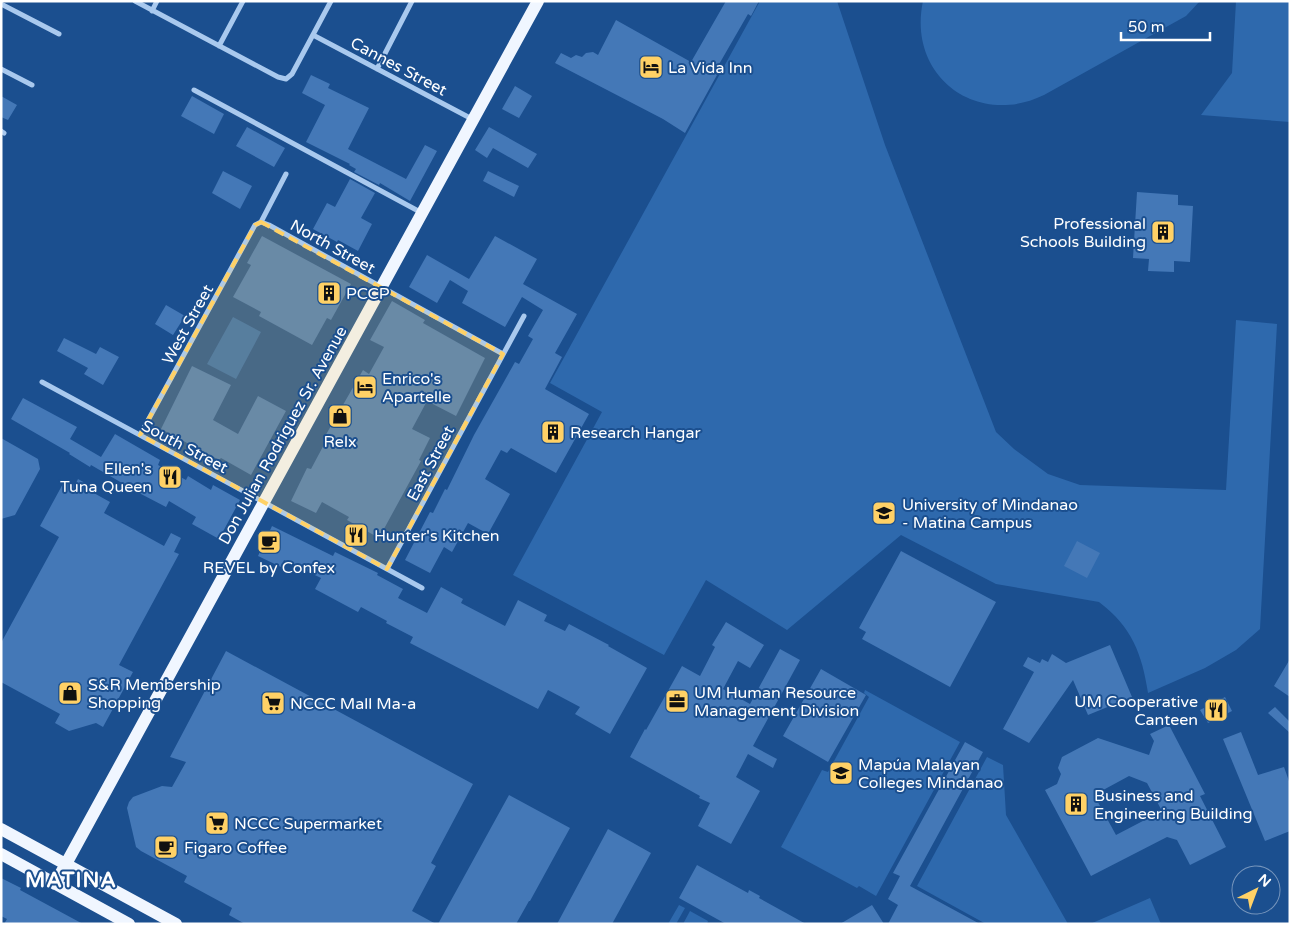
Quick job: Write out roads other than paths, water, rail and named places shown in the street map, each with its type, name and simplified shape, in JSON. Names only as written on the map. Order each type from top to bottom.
[{"type":"main road","name":"Don Julian Rodriguez Sr. Avenue","points":[[55,884],[538,1]]},
{"type":"main road","points":[[1,829],[176,924]]},
{"type":"main road","points":[[1,854],[55,884],[111,920],[127,923]]},
{"type":"street","points":[[135,1],[278,77],[286,79],[292,74],[331,1]]},
{"type":"street","points":[[152,10],[157,1]]},
{"type":"street","points":[[220,46],[243,1]]},
{"type":"street","points":[[377,69],[412,1]]},
{"type":"street","points":[[1,4],[58,34]]},
{"type":"street","name":"Cannes Street","points":[[313,35],[473,120]]},
{"type":"street","points":[[1,69],[32,85]]},
{"type":"street","points":[[194,90],[422,212]]},
{"type":"street","name":"West Street","points":[[140,435],[286,174]]},
{"type":"street","name":"North Street","points":[[258,224],[269,225],[504,354]]},
{"type":"street","name":"East Street","points":[[387,569],[524,316]]},
{"type":"street","name":"South Street","points":[[42,382],[422,588]]},
{"type":"place","name":"La Vida Inn","points":[[651,67]]},
{"type":"place","name":"Professional Schools Building","points":[[1163,232]]},
{"type":"place","name":"PCCP","points":[[329,293]]},
{"type":"place","name":"Enrico's Apartelle","points":[[365,387]]},
{"type":"place","name":"Relx","points":[[340,416]]},
{"type":"place","name":"Research Hangar","points":[[553,432]]},
{"type":"place","name":"Ellen's Tuna Queen","points":[[170,477]]},
{"type":"place","name":"University of Mindanao - Matina Campus","points":[[884,513]]},
{"type":"place","name":"Hunter's Kitchen","points":[[356,535]]},
{"type":"place","name":"REVEL by Confex","points":[[269,542]]},
{"type":"place","name":"S&R Membership Shopping","points":[[70,693]]},
{"type":"place","name":"UM Human Resource Management Division","points":[[677,701]]},
{"type":"place","name":"NCCC Mall Ma-a","points":[[273,703]]},
{"type":"place","name":"UM Cooperative Canteen","points":[[1216,710]]},
{"type":"place","name":"Mapúa Malayan Colleges Mindanao","points":[[841,773]]},
{"type":"place","name":"Business and Engineering Building","points":[[1076,804]]},
{"type":"place","name":"NCCC Supermarket","points":[[217,823]]},
{"type":"place","name":"Figaro Coffee","points":[[166,847]]},
{"type":"district","name":"MATINA","points":[[71,880]]}]
